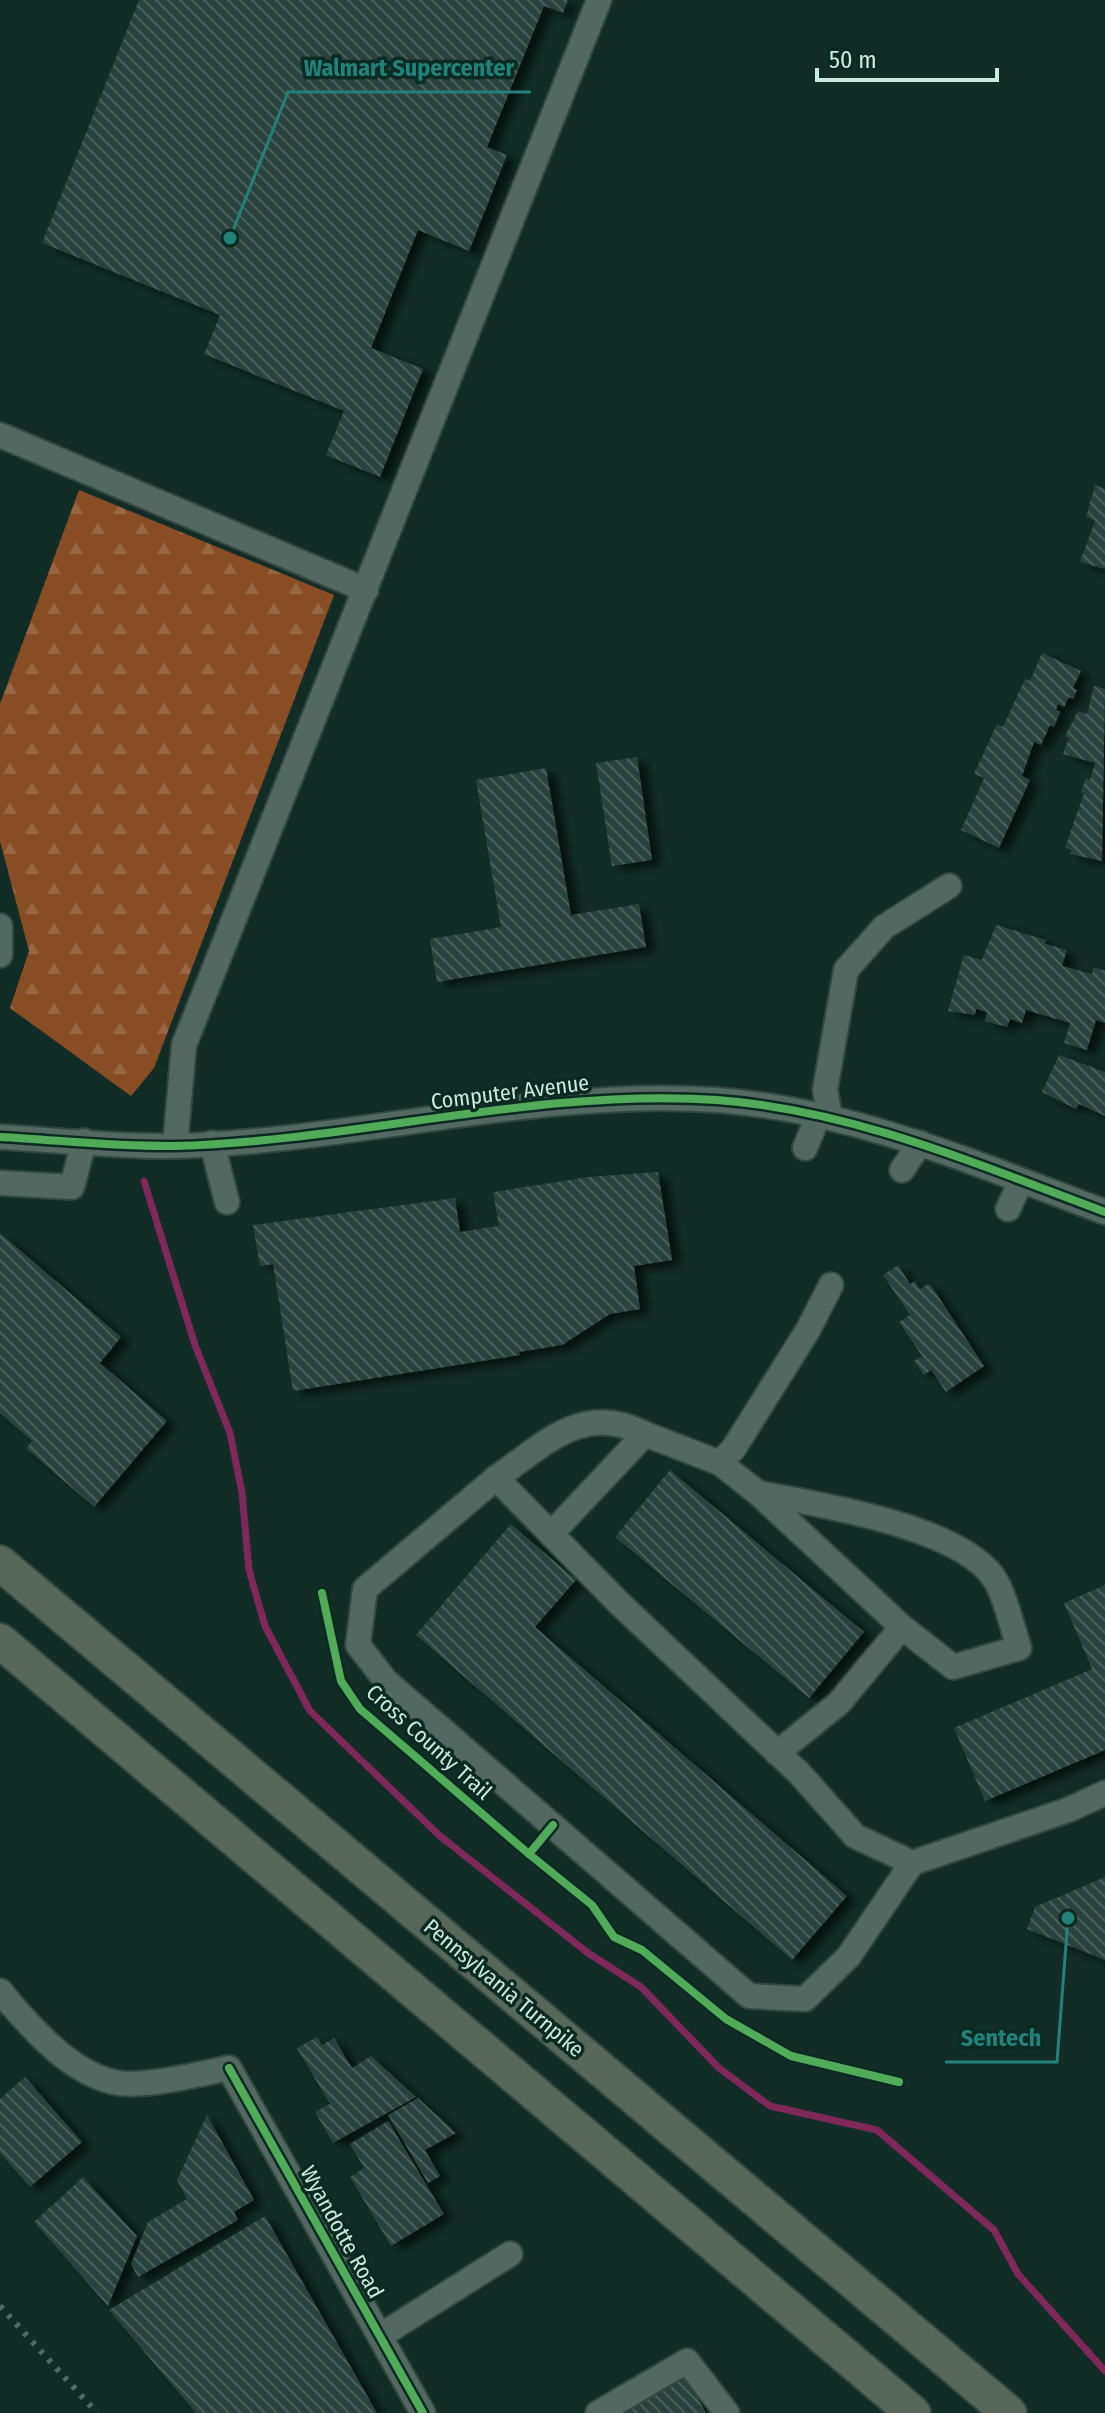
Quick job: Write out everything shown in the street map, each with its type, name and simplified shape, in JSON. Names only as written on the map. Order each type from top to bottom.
[{"type":"highway","name":"Pennsylvania Turnpike","points":[[0,1563],[1009,2413]]},
{"type":"highway","points":[[0,1641],[913,2413]]},
{"type":"street","points":[[175,1146],[184,1045],[599,0]]},
{"type":"street","points":[[0,435],[366,590]]},
{"type":"street","points":[[805,1148],[824,1116],[825,1090],[846,970],[884,927],[949,886]]},
{"type":"street","points":[[0,926],[0,955]]},
{"type":"street","name":"Computer Avenue","points":[[0,1137],[175,1146],[590,1100],[717,1100],[824,1116],[920,1143],[1105,1212]]},
{"type":"street","points":[[0,1183],[72,1187],[84,1141]]},
{"type":"street","points":[[212,1143],[227,1202]]},
{"type":"street","points":[[902,1170],[920,1143]]},
{"type":"street","points":[[1008,1209],[1021,1181]]},
{"type":"street","points":[[720,1463],[734,1448],[808,1330],[831,1285]]},
{"type":"street","points":[[758,1493],[862,1512],[959,1547],[996,1581],[1019,1648],[953,1667],[902,1627],[758,1493],[720,1463],[626,1424],[586,1422],[568,1428],[496,1478],[365,1589],[358,1645],[386,1681],[749,1996],[805,1999],[849,1956],[912,1863],[1068,1810],[1105,1793]]},
{"type":"street","points":[[551,1534],[645,1434]]},
{"type":"street","points":[[496,1478],[777,1753],[855,1836],[912,1863]]},
{"type":"street","points":[[777,1753],[839,1703],[902,1627]]},
{"type":"street","name":"Wyandotte Road","points":[[0,1991],[66,2061],[119,2083],[187,2077],[229,2068],[423,2413]]},
{"type":"street","points":[[380,2336],[510,2254]]},
{"type":"street","points":[[598,2413],[687,2361],[727,2413]]},
{"type":"green space","points":[[79,490],[334,595],[154,1068],[131,1096],[10,1008],[29,951],[0,841],[0,704]]},
{"type":"building","points":[[139,0],[568,0],[563,13],[544,6],[487,147],[507,155],[469,251],[418,230],[371,348],[423,369],[380,477],[326,455],[344,411],[204,354],[220,315],[42,243]]},
{"type":"building","points":[[1095,485],[1105,489],[1105,569],[1080,562],[1095,521],[1086,517]]},
{"type":"building","points":[[1042,653],[1081,671],[1073,688],[1077,690],[1064,707],[1058,704],[1056,710],[1060,712],[1054,727],[1050,725],[1041,745],[1034,742],[1022,776],[1030,780],[999,848],[961,830],[984,778],[974,774],[997,724],[1003,727],[1025,679],[1030,681]]},
{"type":"building","points":[[1094,686],[1105,689],[1102,861],[1070,854],[1072,850],[1065,848],[1084,793],[1081,792],[1086,778],[1090,780],[1095,763],[1063,754],[1069,738],[1065,736],[1078,711],[1087,714]]},
{"type":"building","points":[[637,757],[652,860],[612,866],[596,763]]},
{"type":"building","points":[[546,768],[571,915],[639,904],[646,947],[437,982],[430,939],[501,927],[476,780]]},
{"type":"building","points":[[996,925],[1046,940],[1045,944],[1067,950],[1062,966],[1092,974],[1094,967],[1105,971],[1105,1023],[1096,1020],[1087,1050],[1064,1043],[1070,1023],[1026,1010],[1022,1023],[1010,1019],[1007,1027],[985,1021],[987,1012],[976,1009],[975,1015],[948,1011],[964,955],[982,960]]},
{"type":"building","points":[[1059,1055],[1105,1072],[1105,1116],[1079,1104],[1076,1109],[1042,1092]]},
{"type":"building","points":[[658,1172],[672,1260],[634,1266],[640,1309],[610,1314],[562,1345],[519,1352],[520,1355],[293,1391],[273,1264],[260,1266],[253,1225],[455,1198],[460,1232],[499,1226],[493,1192],[588,1177]]},
{"type":"building","points":[[0,1233],[121,1337],[100,1363],[167,1421],[94,1507],[26,1448],[32,1441],[0,1413]]},
{"type":"building","points":[[898,1265],[910,1284],[915,1281],[920,1289],[928,1284],[932,1287],[984,1366],[946,1392],[931,1370],[924,1375],[914,1361],[922,1356],[899,1322],[910,1315],[883,1275]]},
{"type":"building","points":[[670,1470],[864,1632],[809,1698],[615,1537]]},
{"type":"building","points":[[511,1524],[576,1580],[535,1627],[847,1896],[792,1960],[416,1635]]},
{"type":"building","points":[[1105,1585],[1105,1750],[985,1801],[954,1728],[1092,1669],[1064,1603]]},
{"type":"building","points":[[1105,1877],[1105,1960],[1027,1929],[1035,1907]]},
{"type":"building","points":[[317,2037],[322,2045],[334,2038],[352,2068],[371,2056],[416,2097],[333,2143],[315,2112],[330,2104],[297,2048]]},
{"type":"building","points":[[25,2077],[82,2142],[30,2187],[0,2153],[0,2099]]},
{"type":"building","points":[[418,2098],[456,2133],[425,2150],[440,2176],[428,2183],[388,2115]]},
{"type":"building","points":[[207,2115],[254,2200],[234,2212],[238,2220],[138,2277],[131,2264],[148,2222],[187,2199],[177,2180]]},
{"type":"building","points":[[388,2121],[444,2214],[391,2246],[350,2177],[364,2168],[350,2144]]},
{"type":"building","points":[[83,2177],[137,2236],[108,2306],[34,2222]]},
{"type":"building","points":[[265,2216],[377,2413],[196,2413],[109,2310]]},
{"type":"building","points":[[681,2368],[706,2413],[604,2413]]},
{"type":"waterway","points":[[144,1181],[195,1345],[230,1433],[242,1493],[249,1570],[265,1626],[310,1711],[440,1836],[588,1953],[641,1987],[719,2068],[770,2106],[877,2130],[994,2230],[1018,2274],[1105,2371]]},
{"type":"railway","points":[[0,2306],[97,2413]]},
{"type":"cycle path","points":[[0,1137],[175,1146],[311,1135],[581,1101],[649,1098],[717,1100],[768,1106],[866,1127],[1105,1212]]},
{"type":"cycle path","name":"Cross County Trail","points":[[322,1593],[341,1681],[360,1709],[529,1854],[553,1825]]},
{"type":"cycle path","points":[[529,1854],[592,1905],[614,1937],[642,1950],[726,2019],[791,2056],[899,2082]]},
{"type":"cycle path","points":[[229,2068],[423,2413]]},
{"type":"place","name":"Walmart Supercenter","points":[[230,238]]},
{"type":"place","name":"Sentech","points":[[1068,1918]]}]
